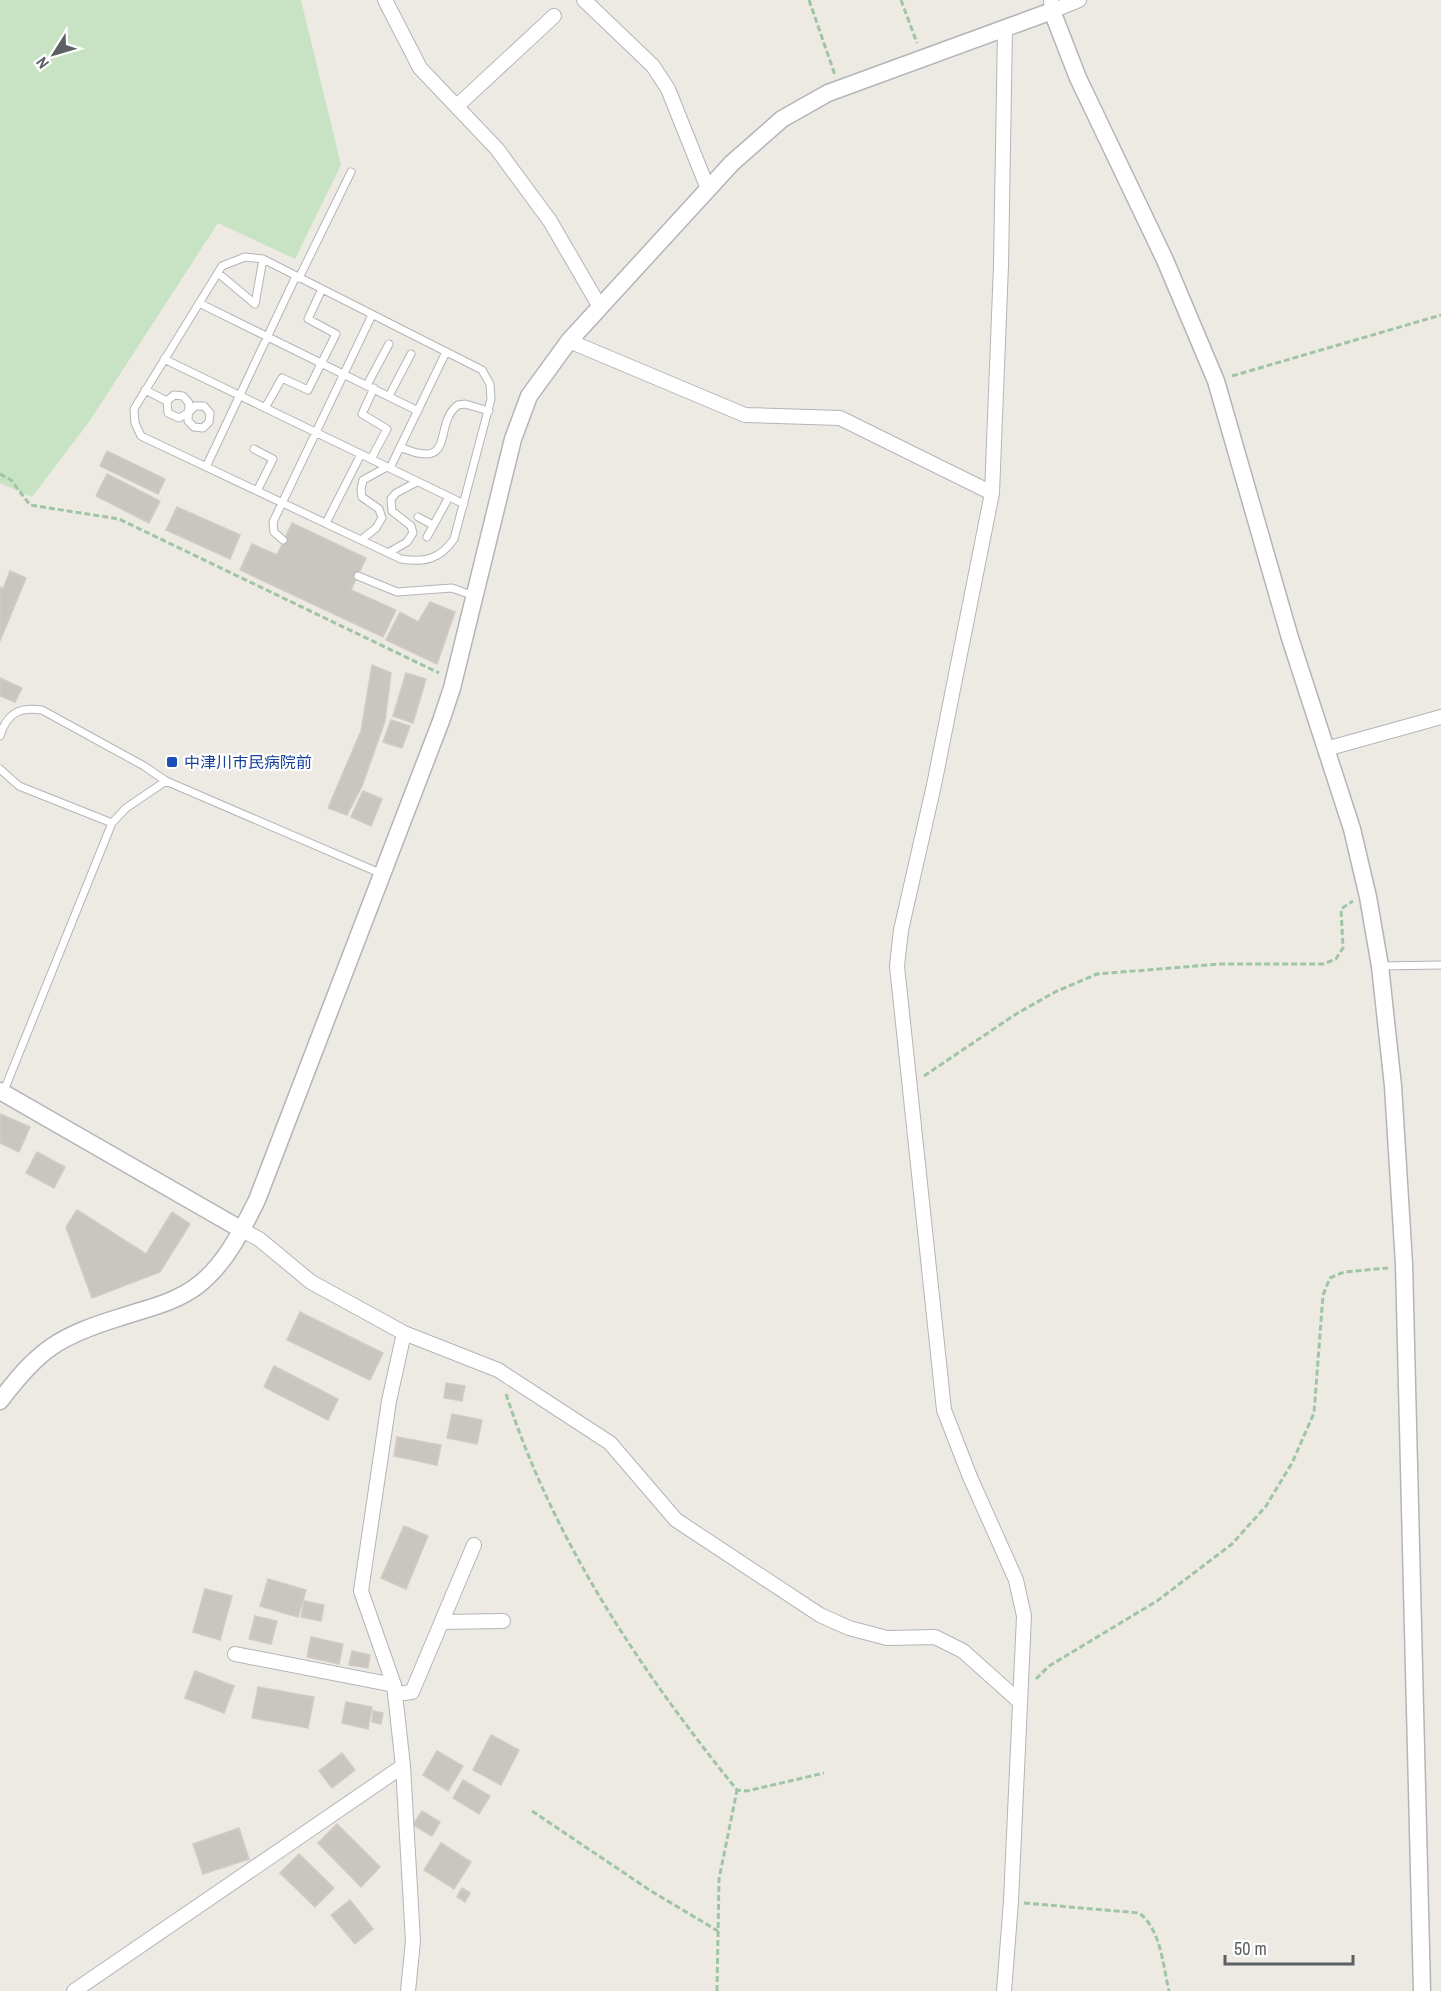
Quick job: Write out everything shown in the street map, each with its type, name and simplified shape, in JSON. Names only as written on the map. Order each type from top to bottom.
[{"type":"street","points":[[385,0],[420,68],[497,149],[550,221],[600,307]]},
{"type":"street","points":[[584,0],[652,66],[663,81],[708,189]]},
{"type":"street","points":[[0,1401],[34,1360],[63,1338],[181,1297],[200,1284],[223,1259],[242,1230],[257,1200],[441,721],[454,680],[517,428],[529,396],[543,374],[569,341],[732,163],[782,119],[840,89],[1005,28],[1052,5],[1079,0]]},
{"type":"street","points":[[1052,5],[1078,78],[1165,260],[1216,381],[1290,638],[1352,829],[1368,897],[1380,966],[1393,1086],[1404,1264],[1422,1991]]},
{"type":"street","points":[[457,106],[554,16]]},
{"type":"street","points":[[1004,1991],[1011,1901],[1024,1616],[1016,1580],[970,1477],[944,1410],[897,966],[901,930],[934,785],[992,493],[1001,265],[1005,28]]},
{"type":"street","points":[[569,341],[745,415],[840,418],[992,493]]},
{"type":"street","points":[[1326,749],[1441,717]]},
{"type":"street","points":[[2,1092],[259,1239],[311,1282],[404,1333],[506,1374],[610,1443],[676,1520],[819,1616],[849,1628],[887,1638],[935,1637],[963,1651],[1021,1697]]},
{"type":"street","points":[[404,1333],[389,1401],[361,1591],[395,1690],[403,1766],[413,1941],[408,1991]]},
{"type":"street","points":[[235,1654],[412,1692],[474,1545]]},
{"type":"street","points":[[442,1622],[503,1621]]},
{"type":"street","points":[[74,1991],[403,1766]]},
{"type":"lane","points":[[206,466],[268,336],[351,172]]},
{"type":"lane","points":[[245,257],[263,259],[482,370],[490,384],[489,411],[454,539],[444,553],[418,562],[401,559],[141,436],[135,423],[134,409],[222,266],[245,257]]},
{"type":"lane","points":[[218,273],[255,304],[263,259]]},
{"type":"lane","points":[[265,408],[282,378],[308,390],[336,334],[308,320],[322,290]]},
{"type":"lane","points":[[199,303],[418,411]]},
{"type":"lane","points":[[283,540],[274,532],[273,522],[372,315]]},
{"type":"lane","points":[[371,459],[387,429],[362,414],[389,344]]},
{"type":"lane","points":[[361,540],[376,528],[382,518],[380,509],[362,497],[363,480],[388,468],[446,352]]},
{"type":"lane","points":[[389,396],[411,354]]},
{"type":"lane","points":[[165,359],[464,504]]},
{"type":"lane","points":[[145,390],[167,401]]},
{"type":"lane","points":[[174,395],[183,396],[189,403],[189,412],[178,418],[172,417],[166,407],[167,401],[174,395]]},
{"type":"lane","points":[[400,447],[417,454],[426,454],[443,444],[447,416],[458,405],[465,404],[489,411]]},
{"type":"lane","points":[[254,449],[273,459],[257,490]]},
{"type":"lane","points":[[326,523],[361,454]]},
{"type":"lane","points":[[388,553],[407,542],[413,533],[411,526],[392,511],[391,499],[396,493],[417,482]]},
{"type":"lane","points":[[427,537],[449,497]]},
{"type":"lane","points":[[418,517],[433,525]]},
{"type":"lane","points":[[358,576],[397,592],[452,588],[474,596]]},
{"type":"lane","points":[[0,736],[12,713],[24,708],[42,710],[144,766],[166,781],[382,874]]},
{"type":"lane","points":[[0,769],[19,786],[112,823]]},
{"type":"lane","points":[[2,1092],[112,823],[126,808],[166,781]]},
{"type":"lane","points":[[1380,966],[1441,965]]},
{"type":"path","points":[[809,0],[840,89]]},
{"type":"path","points":[[901,0],[922,59]]},
{"type":"path","points":[[1216,381],[1441,315]]},
{"type":"path","points":[[0,474],[11,480],[30,505],[119,519],[454,680]]},
{"type":"path","points":[[910,1085],[1016,1014],[1055,992],[1097,974],[1220,964],[1323,964],[1336,959],[1343,948],[1341,909],[1355,899],[1368,897]]},
{"type":"path","points":[[1021,1697],[1049,1666],[1157,1601],[1232,1544],[1266,1506],[1292,1463],[1314,1413],[1323,1295],[1330,1278],[1344,1272],[1378,1270],[1404,1264]]},
{"type":"path","points":[[506,1374],[506,1394],[537,1480],[601,1602],[698,1741],[737,1790],[747,1791],[824,1773]]},
{"type":"path","points":[[717,1991],[719,1879],[737,1790]]},
{"type":"path","points":[[532,1811],[651,1891],[718,1930]]},
{"type":"path","points":[[1011,1901],[1139,1913],[1149,1920],[1155,1933],[1169,1991]]},
{"type":"green space","points":[[0,0],[301,0],[341,165],[295,259],[218,223],[89,422],[32,497],[0,483]]},
{"type":"building","points":[[107,451],[165,479],[158,494],[100,466]]},
{"type":"building","points":[[107,474],[160,501],[149,523],[96,496]]},
{"type":"building","points":[[177,507],[240,535],[230,559],[166,530]]},
{"type":"building","points":[[292,523],[366,558],[351,590],[396,610],[383,637],[240,570],[252,544],[277,555]]},
{"type":"building","points":[[10,571],[26,578],[0,641],[0,587],[3,589]]},
{"type":"building","points":[[430,602],[455,612],[437,664],[386,640],[400,612],[418,622]]},
{"type":"building","points":[[372,665],[391,673],[385,721],[362,786],[347,815],[328,808],[361,731]]},
{"type":"building","points":[[406,673],[426,679],[413,723],[393,716]]},
{"type":"building","points":[[0,678],[22,688],[15,702],[0,696]]},
{"type":"building","points":[[391,720],[410,726],[402,748],[383,742]]},
{"type":"building","points":[[363,791],[382,799],[371,826],[351,817]]},
{"type":"building","points":[[0,1114],[30,1127],[19,1152],[0,1143]]},
{"type":"building","points":[[37,1152],[65,1167],[54,1188],[26,1173]]},
{"type":"building","points":[[77,1210],[146,1254],[172,1212],[190,1224],[160,1272],[92,1298],[66,1227]]},
{"type":"building","points":[[300,1312],[383,1353],[370,1380],[287,1340]]},
{"type":"building","points":[[274,1366],[338,1399],[328,1420],[264,1387]]},
{"type":"building","points":[[446,1383],[465,1386],[462,1401],[444,1398]]},
{"type":"building","points":[[452,1414],[482,1420],[477,1444],[447,1438]]},
{"type":"building","points":[[397,1437],[441,1445],[437,1465],[394,1456]]},
{"type":"building","points":[[404,1526],[428,1536],[406,1589],[381,1578]]},
{"type":"building","points":[[268,1579],[306,1590],[298,1617],[260,1606]]},
{"type":"building","points":[[205,1589],[232,1596],[220,1640],[193,1632]]},
{"type":"building","points":[[304,1601],[324,1605],[321,1621],[301,1617]]},
{"type":"building","points":[[255,1616],[277,1621],[271,1644],[249,1639]]},
{"type":"building","points":[[311,1637],[343,1644],[339,1664],[307,1657]]},
{"type":"building","points":[[352,1651],[370,1655],[368,1668],[349,1665]]},
{"type":"building","points":[[195,1671],[234,1686],[224,1713],[185,1698]]},
{"type":"building","points":[[258,1687],[314,1697],[308,1728],[252,1718]]},
{"type":"building","points":[[346,1702],[372,1707],[368,1729],[342,1723]]},
{"type":"building","points":[[373,1711],[383,1713],[381,1724],[372,1722]]},
{"type":"building","points":[[491,1735],[519,1750],[501,1785],[473,1770]]},
{"type":"building","points":[[437,1751],[463,1766],[448,1791],[423,1775]]},
{"type":"building","points":[[342,1753],[355,1770],[332,1788],[319,1771]]},
{"type":"building","points":[[463,1780],[490,1796],[479,1814],[453,1798]]},
{"type":"building","points":[[422,1811],[440,1822],[432,1836],[413,1825]]},
{"type":"building","points":[[337,1824],[380,1867],[361,1887],[318,1843]]},
{"type":"building","points":[[239,1828],[249,1859],[203,1874],[193,1844]]},
{"type":"building","points":[[441,1843],[471,1862],[454,1889],[424,1870]]},
{"type":"building","points":[[299,1854],[334,1888],[315,1907],[280,1873]]},
{"type":"building","points":[[462,1888],[470,1893],[465,1902],[457,1897]]},
{"type":"building","points":[[350,1900],[373,1929],[355,1944],[331,1915]]},
{"type":"place","name":"中津川市民病院前","points":[[172,762]]}]
